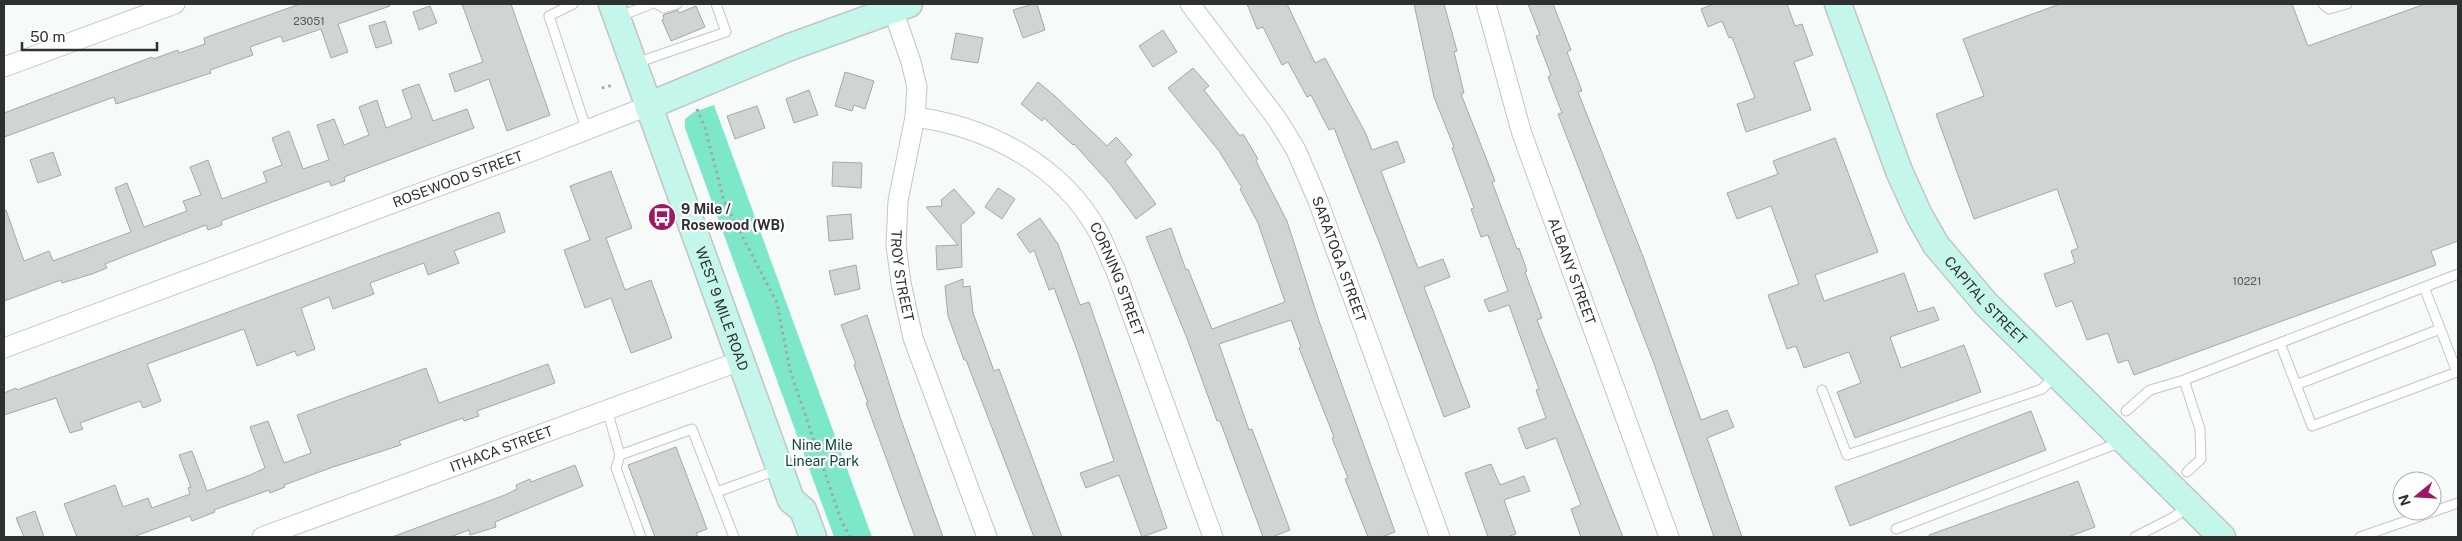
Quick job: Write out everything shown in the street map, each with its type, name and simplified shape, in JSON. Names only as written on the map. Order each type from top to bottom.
[{"type":"street","points":[[4,67],[174,4]]},
{"type":"street","name":"SARATOGA STREET","points":[[1190,4],[1277,119],[1296,150],[1318,201],[1440,537]]},
{"type":"street","name":"ALBANY STREET","points":[[1486,4],[1522,134],[1669,537]]},
{"type":"street","name":"CAPITAL STREET","points":[[1843,5],[1899,171],[1936,245],[1986,304],[2222,537]]},
{"type":"street","name":"ROSEWOOD STREET","points":[[4,348],[587,130],[790,47],[898,6]]},
{"type":"street","name":"TROY STREET","points":[[898,6],[917,87],[915,116],[898,201],[896,245],[901,283],[913,338],[987,537]]},
{"type":"street","name":"WEST 9 MILE ROAD","points":[[614,11],[791,500],[788,518],[794,537]]},
{"type":"street","name":"CORNING STREET","points":[[915,116],[965,126],[1018,150],[1055,178],[1086,213],[1099,233],[1116,271],[1213,537]]},
{"type":"street","name":"ITHACA STREET","points":[[262,537],[740,361]]},
{"type":"street","name":"WEST 9 MILE ROAD","points":[[791,500],[803,510],[813,537]]},
{"type":"lane","points":[[573,4],[549,16],[587,130]]},
{"type":"lane","points":[[614,11],[651,4]]},
{"type":"lane","points":[[657,4],[664,8],[678,4]]},
{"type":"lane","points":[[634,63],[726,32],[716,4]]},
{"type":"lane","points":[[2323,4],[2329,10],[2347,4]]},
{"type":"lane","points":[[2126,411],[2150,390],[2184,380],[2280,344],[2458,274]]},
{"type":"lane","points":[[2280,344],[2312,426],[2457,372],[2424,287]]},
{"type":"lane","points":[[2296,386],[2440,329]]},
{"type":"lane","points":[[1822,390],[1847,455],[2042,389],[2056,375]]},
{"type":"lane","points":[[2184,380],[2200,429],[2201,459],[2187,472]]},
{"type":"lane","points":[[607,410],[620,455],[616,468],[641,537]]},
{"type":"lane","points":[[620,455],[692,429],[734,537]]},
{"type":"lane","points":[[1896,530],[2124,441]]},
{"type":"lane","points":[[717,492],[780,469]]},
{"type":"lane","points":[[2360,537],[2458,503]]},
{"type":"lane","points":[[2135,537],[2174,517],[2190,505]]},
{"type":"path","points":[[602,88],[613,84]]},
{"type":"path","points":[[696,105],[705,128],[724,201],[777,303],[790,370],[799,399],[841,520],[850,537]]},
{"type":"green space","name":"Nine Mile Linear Park","points":[[714,105],[872,537],[834,537],[685,128],[685,119],[694,112]]},
{"type":"building","points":[[300,4],[389,4],[390,6],[338,24],[348,52],[331,58],[321,29],[283,42],[281,36],[250,47],[253,55],[210,70],[211,73],[116,104],[114,97],[4,137],[4,113],[152,57],[153,59],[178,50],[179,53],[205,44],[204,38]]},
{"type":"building","points":[[462,4],[511,4],[550,115],[507,131],[489,79],[455,92],[449,74],[483,62]]},
{"type":"building","points":[[1037,4],[1045,30],[1023,38],[1013,10]]},
{"type":"building","points":[[1247,4],[1287,4],[1315,63],[1325,58],[1366,134],[1372,150],[1397,141],[1405,162],[1381,171],[1418,268],[1443,259],[1450,277],[1424,287],[1470,407],[1444,417],[1381,247],[1334,128],[1329,130],[1311,95],[1307,97],[1288,62],[1282,65],[1263,27],[1257,29]]},
{"type":"building","points":[[1414,4],[1444,4],[1457,51],[1454,52],[1464,93],[1461,94],[1495,181],[1492,182],[1527,271],[1525,272],[1542,318],[1537,320],[1623,537],[1581,537],[1571,509],[1581,505],[1556,438],[1526,449],[1518,428],[1546,418],[1536,390],[1539,389],[1509,305],[1489,312],[1484,300],[1508,291],[1488,235],[1481,237],[1471,209],[1474,208],[1452,148],[1454,147],[1434,97]]},
{"type":"building","points":[[1528,4],[1553,4],[1571,50],[1567,52],[1582,91],[1578,92],[1644,259],[1701,420],[1727,410],[1734,427],[1707,438],[1742,537],[1714,537],[1653,361],[1558,114],[1562,113],[1548,77],[1551,75],[1536,36],[1540,35]]},
{"type":"building","points":[[1714,4],[1787,4],[1795,26],[1802,24],[1813,55],[1794,62],[1811,110],[1746,132],[1737,104],[1755,98],[1732,37],[1729,38],[1722,21],[1708,27],[1701,9]]},
{"type":"building","points":[[2060,4],[2292,4],[2308,46],[2425,4],[2458,4],[2458,241],[2431,251],[2436,265],[2134,375],[2128,360],[2118,363],[2108,333],[2087,340],[2072,301],[2056,307],[2044,274],[2075,263],[2071,251],[2078,248],[2057,189],[1974,219],[1936,114],[1984,96],[1963,39]]},
{"type":"building","points":[[430,6],[437,23],[419,30],[413,12]]},
{"type":"building","points":[[696,6],[705,27],[671,41],[662,20],[664,19],[663,15],[678,10],[679,13]]},
{"type":"building","points":[[385,21],[392,43],[376,48],[369,26]]},
{"type":"building","points":[[1163,30],[1177,52],[1153,67],[1139,46]]},
{"type":"building","points":[[956,33],[983,38],[978,63],[951,59]]},
{"type":"building","points":[[1193,68],[1209,86],[1204,90],[1240,136],[1243,134],[1258,159],[1256,161],[1287,221],[1319,321],[1395,532],[1382,537],[1368,537],[1345,479],[1348,478],[1299,348],[1301,347],[1291,320],[1219,344],[1249,430],[1252,429],[1290,530],[1272,537],[1263,537],[1220,421],[1217,421],[1188,341],[1146,237],[1171,228],[1186,270],[1188,269],[1212,329],[1285,302],[1258,223],[1240,189],[1242,188],[1219,151],[1168,88]]},
{"type":"building","points":[[845,72],[874,81],[865,109],[854,105],[852,111],[835,106]]},
{"type":"building","points":[[1038,82],[1107,146],[1116,137],[1132,155],[1125,162],[1156,204],[1136,219],[1110,184],[1074,144],[1044,118],[1042,121],[1021,104]]},
{"type":"building","points":[[419,84],[433,121],[467,109],[474,128],[344,177],[345,181],[331,186],[329,181],[221,221],[222,225],[208,230],[206,225],[143,249],[105,264],[107,268],[92,274],[62,283],[61,280],[4,301],[4,210],[6,210],[24,261],[49,251],[53,261],[131,232],[115,188],[127,183],[144,227],[187,211],[183,201],[201,195],[190,167],[208,160],[222,199],[267,182],[263,172],[282,165],[272,138],[289,131],[303,169],[329,160],[317,125],[334,119],[344,145],[369,135],[359,107],[377,100],[386,128],[412,118],[402,90]]},
{"type":"building","points":[[809,90],[818,115],[794,123],[786,99]]},
{"type":"building","points":[[757,106],[765,128],[735,139],[727,116]]},
{"type":"building","points":[[1835,138],[1878,252],[1815,275],[1824,301],[1904,273],[1918,312],[1934,307],[1939,320],[1890,337],[1901,368],[1964,345],[1981,392],[1855,438],[1837,392],[1861,383],[1849,352],[1804,368],[1796,346],[1787,349],[1768,295],[1799,284],[1771,206],[1737,219],[1727,193],[1778,174],[1773,161]]},
{"type":"building","points":[[53,152],[61,175],[38,183],[30,160]]},
{"type":"building","points":[[833,162],[862,163],[861,188],[832,186]]},
{"type":"building","points":[[611,171],[632,228],[606,238],[625,290],[651,280],[672,338],[631,353],[611,298],[585,308],[564,250],[590,240],[570,186]]},
{"type":"building","points":[[998,188],[1015,199],[1002,219],[985,207]]},
{"type":"building","points":[[954,189],[975,213],[961,225],[962,267],[937,270],[936,246],[958,245],[926,207],[942,206],[941,200]]},
{"type":"building","points":[[499,212],[505,232],[454,251],[459,263],[428,275],[424,263],[370,283],[374,294],[333,309],[329,297],[301,308],[315,349],[297,356],[295,351],[257,366],[244,329],[147,364],[161,401],[143,408],[140,401],[80,423],[83,429],[70,433],[56,398],[4,415],[4,393],[16,388],[17,390]]},
{"type":"building","points":[[851,214],[853,239],[829,241],[827,216]]},
{"type":"building","points":[[1040,218],[1058,244],[1080,305],[1089,302],[1167,528],[1142,537],[1119,475],[1086,488],[1080,473],[1114,461],[1054,288],[1049,290],[1034,250],[1030,253],[1017,234]]},
{"type":"building","points":[[856,265],[860,289],[835,295],[829,271]]},
{"type":"building","points":[[963,279],[963,287],[970,286],[973,313],[994,371],[999,369],[1062,537],[1034,537],[966,360],[964,360],[948,316],[945,286]]},
{"type":"building","points":[[867,315],[900,417],[943,537],[915,537],[866,403],[868,403],[854,365],[856,364],[841,325]]},
{"type":"building","points":[[548,364],[555,383],[477,411],[479,416],[464,421],[463,418],[399,441],[401,445],[333,467],[284,485],[285,487],[270,493],[269,490],[214,510],[215,512],[192,521],[190,516],[133,537],[77,537],[64,504],[115,485],[123,507],[148,498],[152,508],[190,494],[188,488],[191,487],[179,455],[192,451],[207,491],[250,475],[265,468],[250,427],[268,421],[284,463],[311,453],[297,415],[426,368],[439,403]]},
{"type":"building","points":[[2031,411],[2046,450],[1850,526],[1835,487]]},
{"type":"building","points":[[676,447],[707,529],[696,533],[698,537],[655,537],[628,465]]},
{"type":"building","points":[[1491,464],[1500,485],[1524,476],[1530,491],[1504,500],[1516,534],[1507,537],[1488,537],[1465,473]]},
{"type":"building","points":[[575,465],[583,486],[495,522],[496,527],[470,535],[469,530],[450,537],[392,537],[505,495],[517,489],[516,485],[530,479],[531,482]]},
{"type":"building","points":[[2078,481],[2095,527],[2068,537],[1930,537],[1929,535]]},
{"type":"building","points":[[35,511],[44,537],[24,537],[16,518]]},
{"type":"place","name":"9 Mile / Rosewood (WB)","points":[[662,217]]}]
